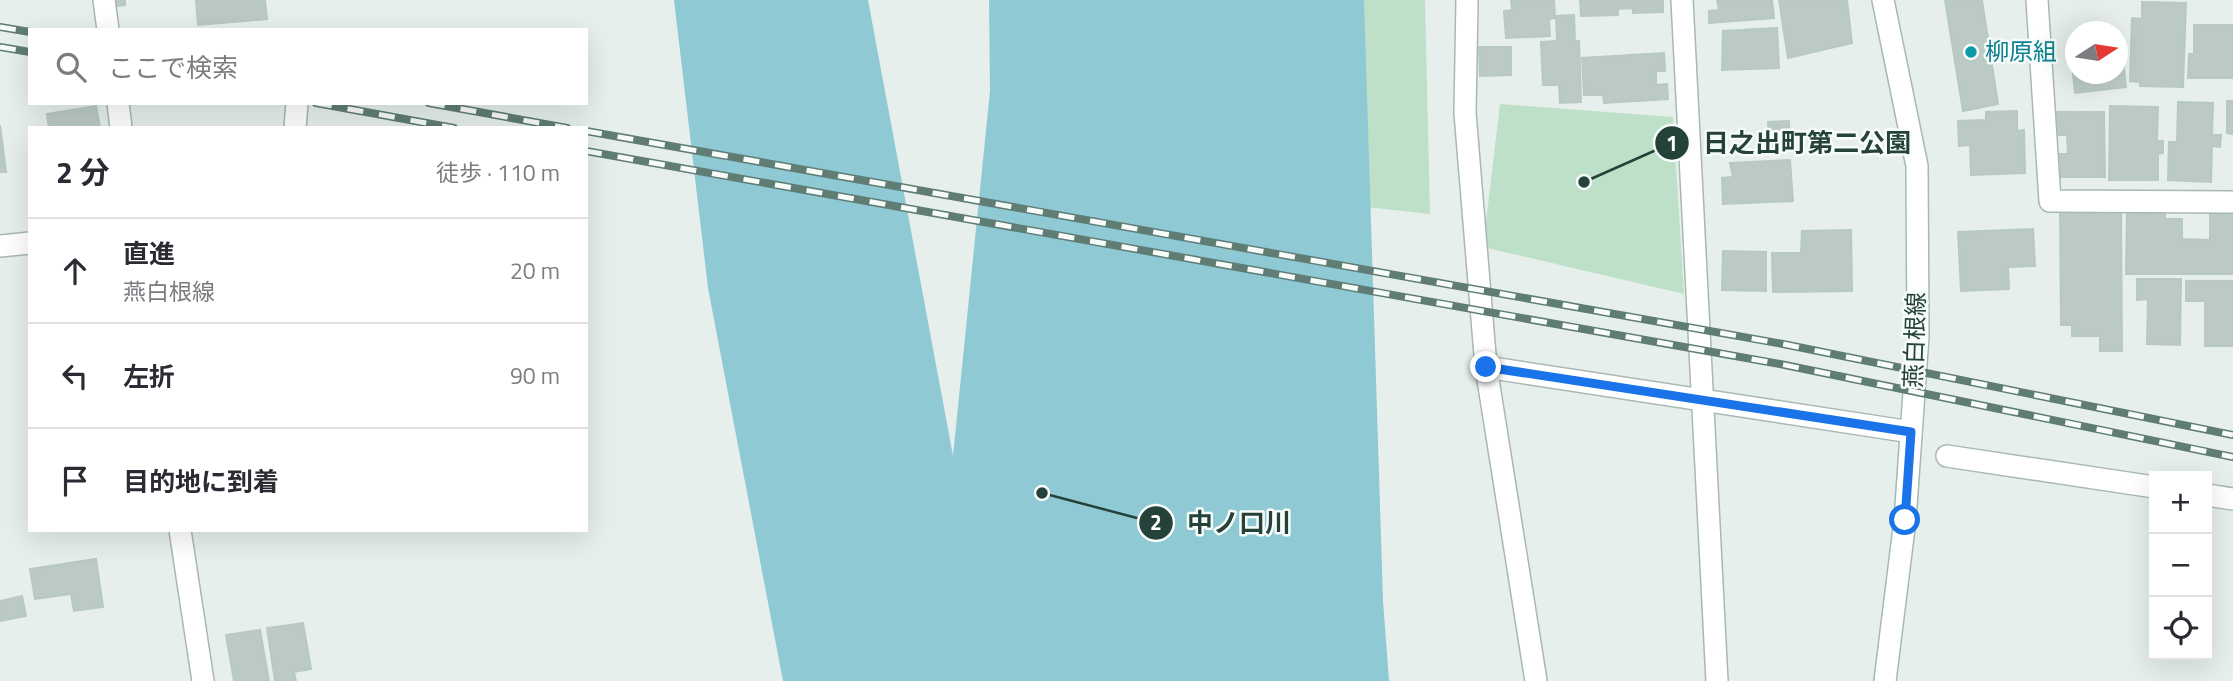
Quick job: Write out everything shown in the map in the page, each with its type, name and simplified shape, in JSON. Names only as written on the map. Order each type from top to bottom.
[{"type":"street","points":[[104,0],[108,28]]},
{"type":"street","points":[[1467,0],[1465,113],[1486,367],[1536,681]]},
{"type":"street","points":[[1682,0],[1717,681]]},
{"type":"street","name":"燕白根線","points":[[1883,0],[1917,166],[1918,336],[1905,520],[1885,681]]},
{"type":"street","points":[[2037,0],[2050,201],[2233,202]]},
{"type":"street","points":[[118,105],[121,126]]},
{"type":"street","points":[[295,126],[297,105]]},
{"type":"street","points":[[0,246],[28,243]]},
{"type":"street","points":[[1486,367],[1911,432]]},
{"type":"street","points":[[1947,456],[2149,486]]},
{"type":"street","points":[[2212,496],[2233,499]]},
{"type":"street","points":[[180,532],[203,681]]},
{"type":"green space","points":[[1337,0],[1425,0],[1430,214],[1348,205]]},
{"type":"green space","points":[[1500,104],[1673,117],[1684,294],[1483,247]]},
{"type":"water","points":[[674,0],[868,0],[953,456],[990,91],[989,0],[1364,0],[1383,601],[1389,681],[783,681],[708,288]]},
{"type":"building","points":[[106,0],[125,0],[125,5],[107,7]]},
{"type":"building","points":[[196,0],[265,0],[267,19],[198,25]]},
{"type":"building","points":[[1511,0],[1554,0],[1555,18],[1549,19],[1550,36],[1506,38],[1504,11],[1512,10]]},
{"type":"building","points":[[1580,0],[1663,0],[1663,12],[1633,13],[1633,8],[1618,9],[1618,15],[1581,16]]},
{"type":"building","points":[[1717,0],[1772,0],[1774,18],[1709,23],[1709,11],[1719,10]]},
{"type":"building","points":[[1779,0],[1847,0],[1852,43],[1788,58]]},
{"type":"building","name":"柳原組","points":[[1945,0],[1982,0],[1998,104],[1963,111]]},
{"type":"building","points":[[2142,2],[2186,3],[2183,87],[2140,86],[2140,82],[2130,81],[2132,18],[2142,19]]},
{"type":"building","points":[[1574,15],[1575,41],[1579,41],[1581,102],[1560,103],[1559,85],[1543,85],[1541,42],[1557,41],[1556,16]]},
{"type":"building","points":[[2194,25],[2233,25],[2233,78],[2188,78],[2189,54],[2194,54]]},
{"type":"building","points":[[1777,28],[1779,68],[1722,70],[1723,31]]},
{"type":"building","points":[[1479,47],[1511,47],[1511,75],[1480,76]]},
{"type":"building","points":[[1664,53],[1665,71],[1656,71],[1656,85],[1667,84],[1668,99],[1604,103],[1603,95],[1584,95],[1582,58]]},
{"type":"building","points":[[2074,84],[2126,84],[2126,87],[2075,93]]},
{"type":"building","points":[[2227,101],[2233,101],[2233,134],[2227,133]]},
{"type":"building","points":[[2178,102],[2213,103],[2212,135],[2221,135],[2220,147],[2212,146],[2211,182],[2168,180],[2169,142],[2177,142]]},
{"type":"building","points":[[96,106],[100,126],[49,126],[47,114]]},
{"type":"building","points":[[2110,106],[2158,107],[2157,141],[2163,141],[2163,153],[2158,154],[2158,180],[2109,180]]},
{"type":"building","points":[[2017,111],[2017,131],[2024,130],[2025,173],[1971,175],[1970,145],[1959,146],[1958,121],[1986,120],[1986,112]]},
{"type":"building","points":[[2053,112],[2104,112],[2105,177],[2061,177],[2060,154],[2068,154],[2067,135],[2053,135]]},
{"type":"building","points":[[1789,121],[1790,149],[1770,149],[1768,122]]},
{"type":"building","points":[[0,125],[6,172],[0,172]]},
{"type":"building","points":[[1790,160],[1793,201],[1723,204],[1722,178],[1733,177],[1730,163]]},
{"type":"building","points":[[2060,207],[2121,207],[2122,351],[2100,351],[2100,336],[2072,336],[2072,325],[2061,325]]},
{"type":"building","points":[[2127,207],[2165,208],[2165,219],[2182,219],[2182,239],[2210,240],[2210,214],[2233,214],[2233,274],[2126,274]]},
{"type":"building","points":[[2033,229],[2035,266],[2008,267],[2009,289],[1961,291],[1958,232]]},
{"type":"building","points":[[1851,230],[1852,291],[1773,292],[1772,253],[1801,253],[1802,231]]},
{"type":"building","points":[[1723,251],[1766,252],[1766,291],[1722,290]]},
{"type":"building","points":[[2137,279],[2181,279],[2180,345],[2147,344],[2148,299],[2137,300]]},
{"type":"building","points":[[2186,281],[2233,281],[2233,346],[2205,346],[2205,301],[2186,301]]},
{"type":"building","points":[[96,559],[103,607],[74,611],[71,594],[35,599],[30,569]]},
{"type":"building","points":[[22,596],[26,616],[0,621],[0,601]]},
{"type":"building","points":[[303,623],[311,669],[294,672],[296,681],[275,681],[267,628]]},
{"type":"building","points":[[260,630],[269,681],[234,681],[226,635]]},
{"type":"railway","points":[[0,27],[28,32]]},
{"type":"railway","points":[[0,47],[28,52]]},
{"type":"railway","points":[[327,105],[443,126]]},
{"type":"railway","points":[[440,105],[556,126]]},
{"type":"railway","points":[[588,131],[1783,344],[2233,435]]},
{"type":"railway","points":[[588,151],[1780,364],[2233,457]]},
{"type":"place","name":"柳原組","points":[[1971,52]]},
{"type":"place","name":"日之出町第二公園","points":[[1584,182]]},
{"type":"place","name":"中ノ口川","points":[[1042,493]]},
{"type":"route","points":[[1486,367],[1911,432],[1905,520]]}]
